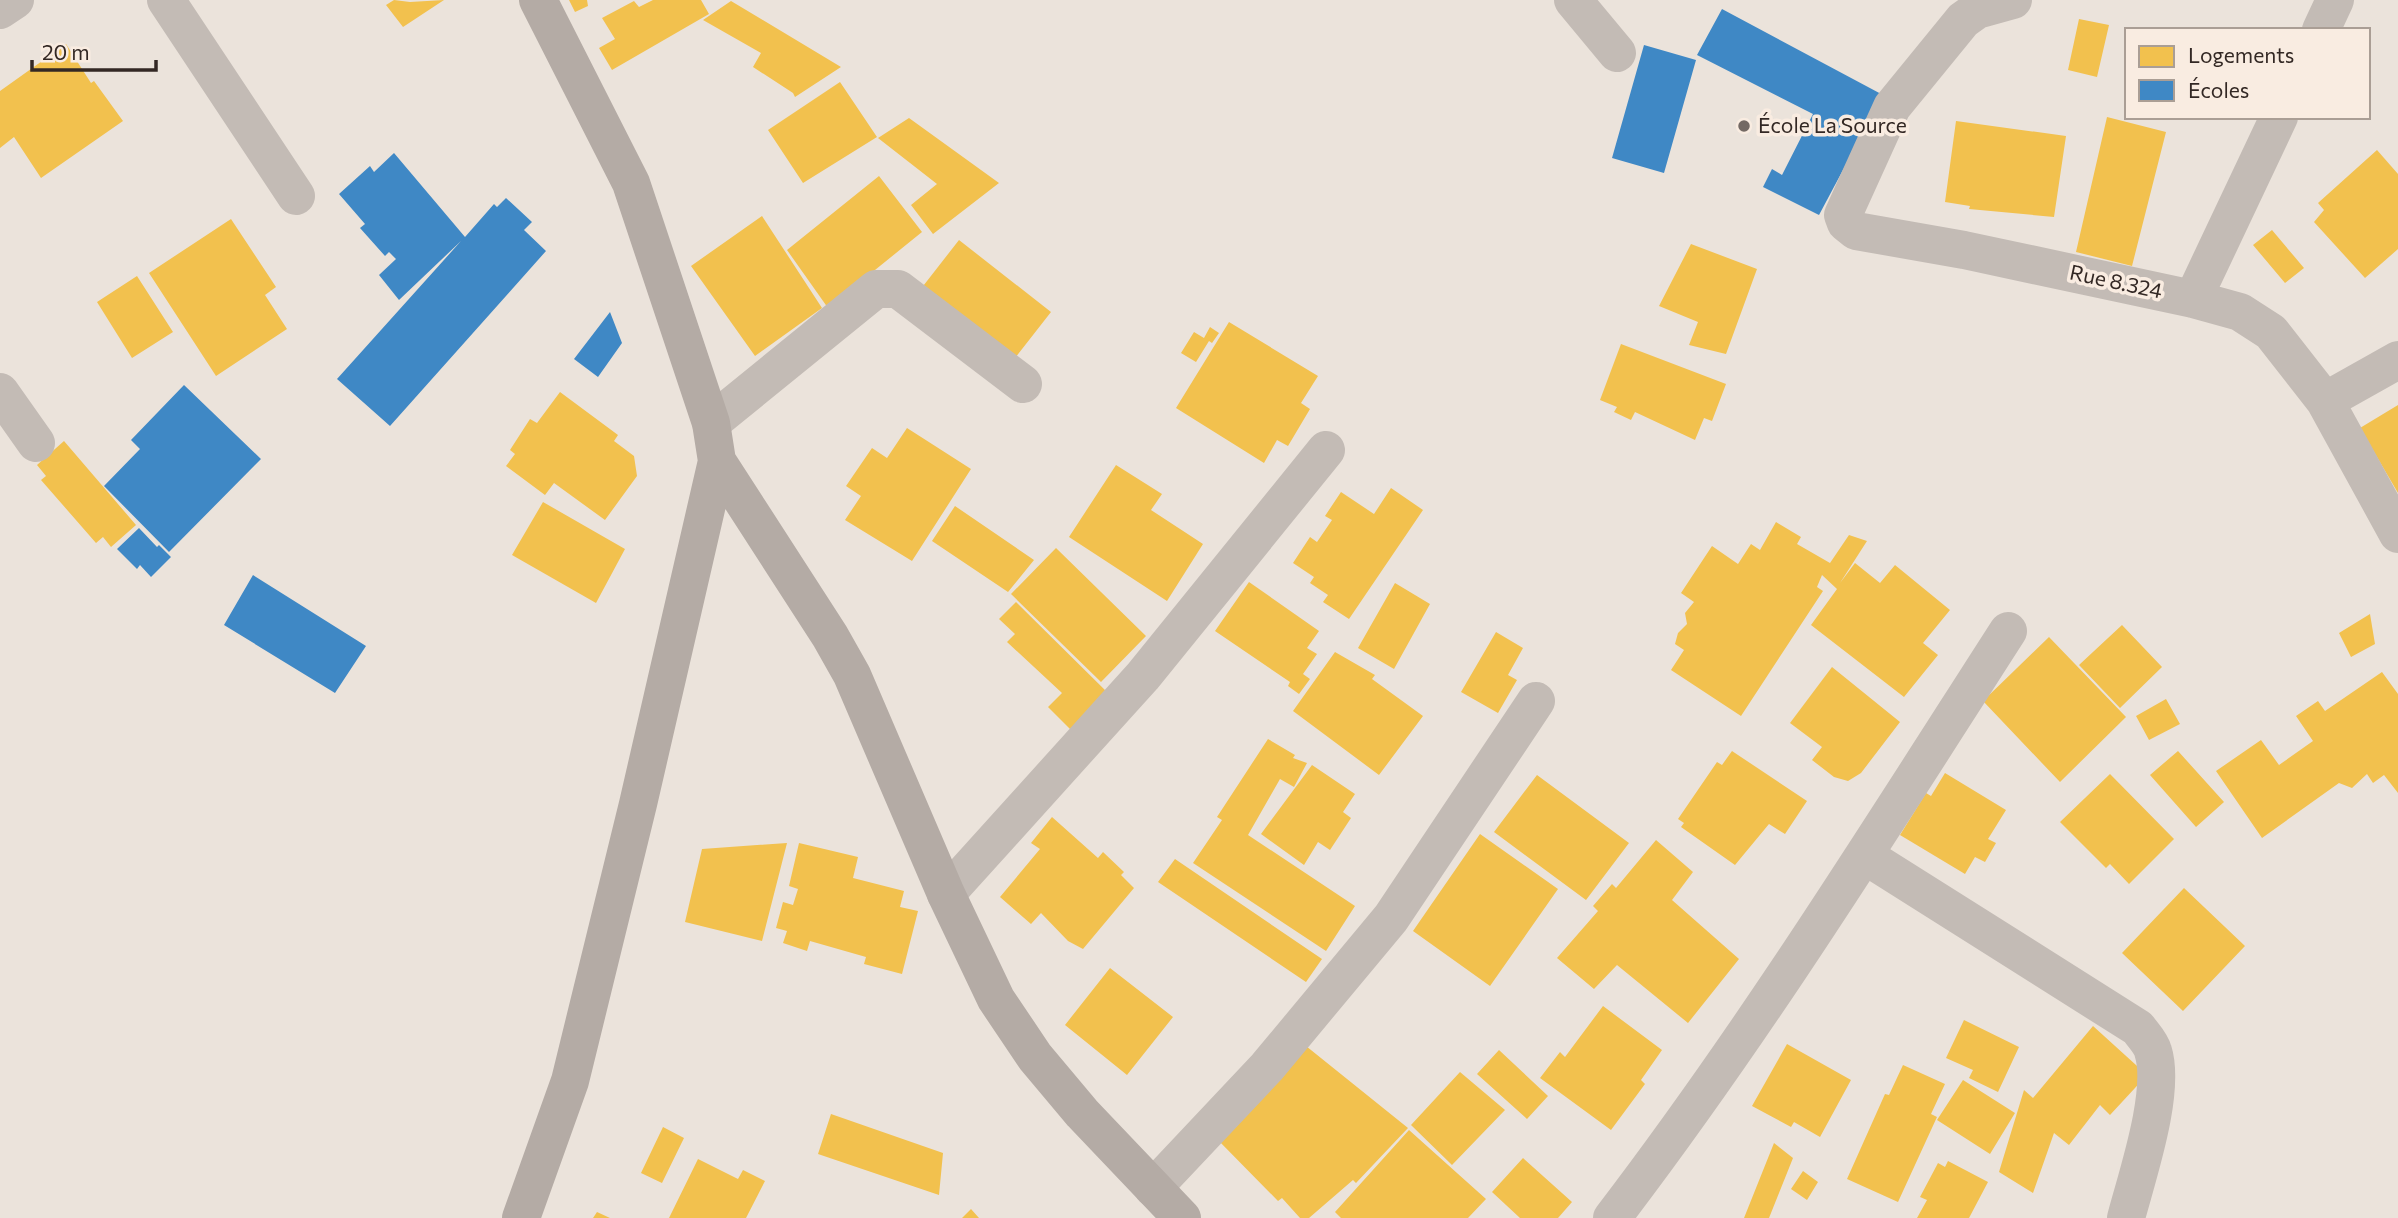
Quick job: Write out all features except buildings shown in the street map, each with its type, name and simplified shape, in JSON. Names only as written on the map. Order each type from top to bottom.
[{"type":"street","points":[[0,10],[15,0]]},
{"type":"street","points":[[166,0],[296,196]]},
{"type":"street","points":[[521,1218],[570,1081],[638,804],[717,461],[711,423],[631,183],[538,0]]},
{"type":"street","points":[[1573,0],[1617,53]]},
{"type":"street","name":"Rue 8.324","points":[[2013,0],[1977,10],[1963,20],[1892,107],[1843,215],[1846,223],[1856,231],[1964,250],[2193,299],[2240,312],[2271,332],[2325,401],[2398,534]]},
{"type":"street","points":[[2322,28],[2335,0]]},
{"type":"street","points":[[2193,299],[2278,119]]},
{"type":"street","points":[[711,423],[876,289],[898,289],[1023,384]]},
{"type":"street","points":[[2325,401],[2398,360]]},
{"type":"street","points":[[0,393],[36,443]]},
{"type":"street","points":[[946,894],[1143,676],[1326,450]]},
{"type":"street","points":[[717,461],[830,636],[852,675],[946,894],[996,999],[1035,1057],[1082,1113],[1182,1218]]},
{"type":"street","points":[[1612,1218],[1660,1155],[1864,855],[2008,631]]},
{"type":"street","points":[[1153,1188],[1267,1067],[1391,918],[1535,701]]},
{"type":"street","points":[[1864,855],[2137,1028],[2153,1048],[2157,1074],[2148,1139],[2126,1218]]},
{"type":"place","name":"École La Source","points":[[1744,126]]}]
